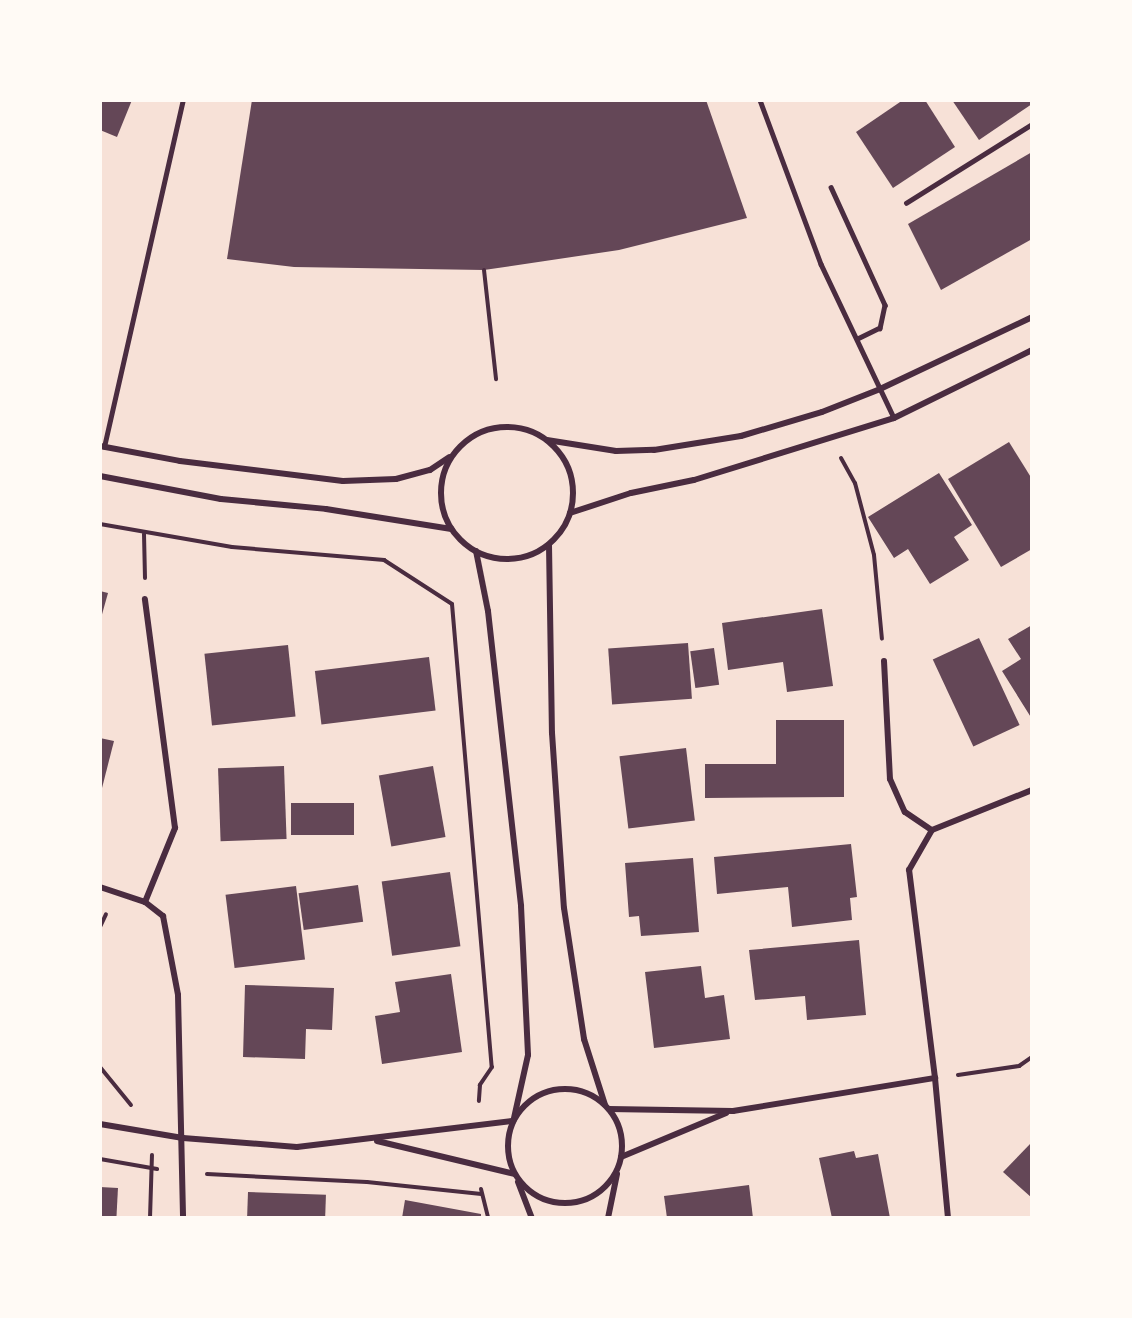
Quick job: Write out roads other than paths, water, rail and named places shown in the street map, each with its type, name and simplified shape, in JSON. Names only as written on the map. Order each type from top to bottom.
[{"type":"street","points":[[102,447],[180,461],[344,481],[396,479],[430,470],[452,455],[462,443],[490,428],[510,426],[548,440],[616,451],[654,450],[741,436],[822,412],[880,389],[1032,317]]},
{"type":"street","points":[[570,513],[832,439],[894,418],[1032,350]]},
{"type":"street","points":[[548,440],[562,455],[570,473],[570,513],[549,545],[552,734],[564,908],[584,1039],[607,1107],[620,1132],[621,1158],[608,1218]]},
{"type":"street","points":[[452,455],[440,492],[451,529],[476,551],[494,558],[514,559],[549,545]]},
{"type":"street","points":[[100,476],[221,499],[326,509],[451,529]]},
{"type":"street","points":[[476,551],[488,611],[521,906],[528,1055],[507,1147],[532,1218]]},
{"type":"street","points":[[145,599],[175,828],[145,902]]},
{"type":"street","points":[[884,661],[890,779],[906,812],[932,830]]},
{"type":"street","points":[[948,1218],[935,1078],[909,870],[932,830],[1032,790]]},
{"type":"street","points":[[100,887],[145,902],[163,916],[178,995],[183,1218]]},
{"type":"street","points":[[100,1124],[183,1138],[297,1147],[373,1140],[479,1122],[514,1119],[525,1104],[556,1089],[591,1094],[607,1107],[733,1111],[935,1078]]},
{"type":"street","points":[[373,1140],[515,1175],[546,1200],[565,1203],[600,1191],[621,1158],[733,1111]]},
{"type":"lane","points":[[102,447],[183,100]]},
{"type":"lane","points":[[760,100],[821,264],[894,418]]},
{"type":"lane","points":[[906,202],[1032,124]]},
{"type":"lane","points":[[831,187],[885,305],[880,328],[857,339]]}]
